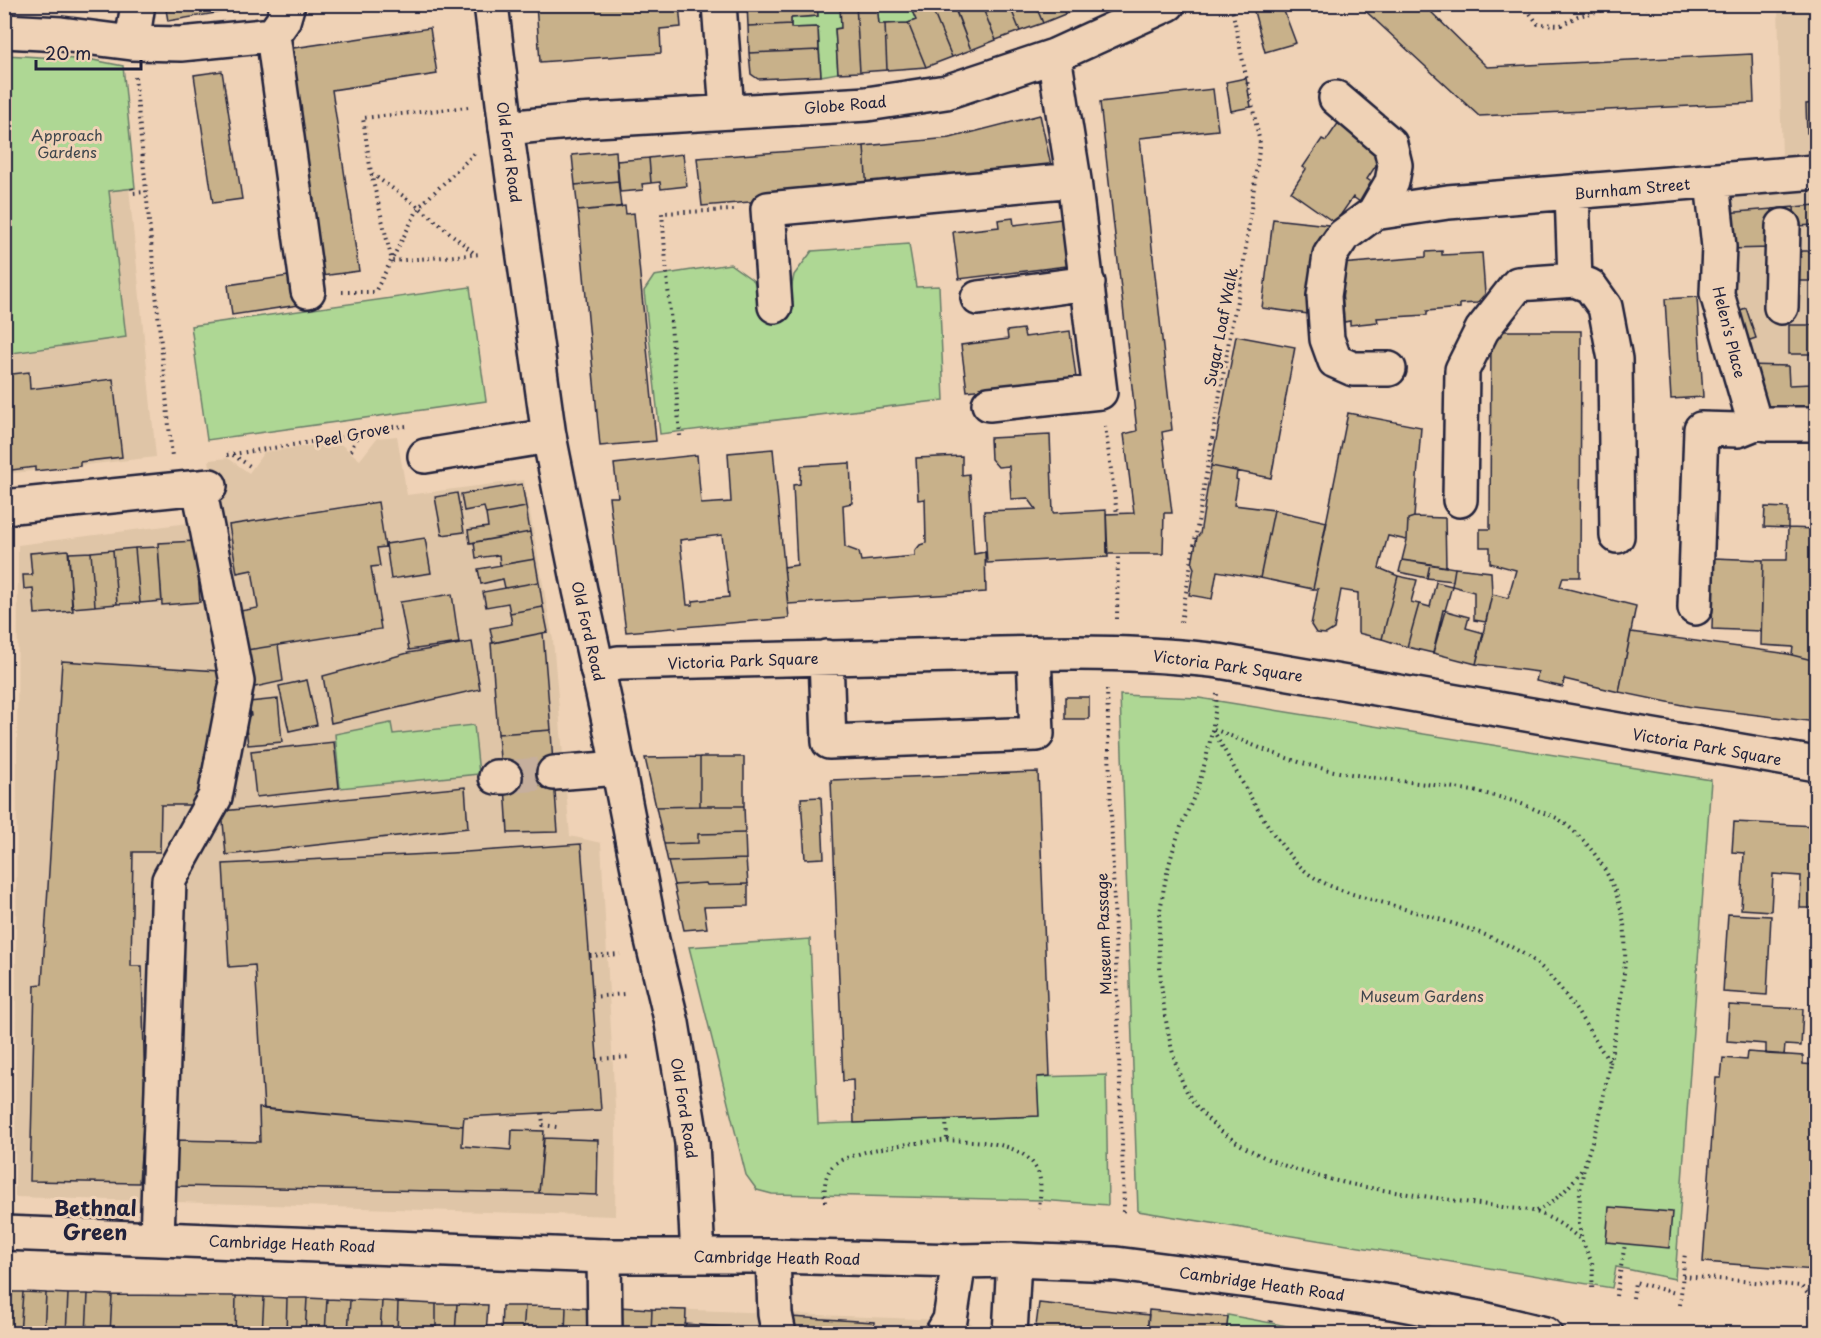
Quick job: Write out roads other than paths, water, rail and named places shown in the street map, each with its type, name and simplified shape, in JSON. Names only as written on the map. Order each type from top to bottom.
[{"type":"street","points":[[132,43],[138,4]]},
{"type":"street","points":[[288,4],[283,21],[273,35],[308,291]]},
{"type":"street","name":"Old Ford Road","points":[[491,4],[549,436],[579,590],[619,768],[652,940],[672,1023],[692,1143],[696,1184],[698,1256]]},
{"type":"street","points":[[719,4],[727,112]]},
{"type":"street","name":"Globe Road","points":[[506,128],[579,121],[867,104],[946,92],[1054,56],[1168,4]]},
{"type":"street","points":[[4,31],[61,34],[132,43],[181,44],[273,35]]},
{"type":"street","points":[[989,404],[1100,392],[1074,180],[1054,56]]},
{"type":"street","points":[[1336,98],[1390,144],[1395,165],[1392,182],[1374,213],[1343,236],[1330,255],[1324,296],[1327,339],[1335,361],[1353,369],[1389,369]]},
{"type":"street","name":"Burnham Street","points":[[1374,213],[1448,202],[1816,172]]},
{"type":"street","points":[[1781,307],[1784,175]]},
{"type":"street","points":[[775,306],[768,209],[1074,180]]},
{"type":"street","name":"Helen's Place","points":[[1712,181],[1719,247],[1717,294],[1752,414],[1758,422]]},
{"type":"street","points":[[1572,192],[1575,280]]},
{"type":"street","points":[[1460,500],[1462,370],[1482,330],[1518,284],[1575,280],[1590,286],[1605,307],[1615,359],[1617,536]]},
{"type":"street","points":[[978,298],[1088,283]]},
{"type":"street","points":[[1695,608],[1701,429],[1738,430],[1758,422],[1816,424]]},
{"type":"street","points":[[425,456],[549,436]]},
{"type":"street","points":[[4,507],[201,480],[237,682],[215,797],[169,880],[157,1238]]},
{"type":"street","name":"Victoria Park Square","points":[[597,668],[618,663],[826,657],[1111,652],[1175,655],[1816,764]]},
{"type":"street","points":[[826,657],[829,742],[1037,734],[1034,653]]},
{"type":"street","points":[[554,773],[619,768]]},
{"type":"street","name":"Cambridge Heath Road","points":[[4,1233],[604,1256],[1014,1260],[1124,1265],[1264,1282],[1415,1306],[1545,1334]]},
{"type":"street","points":[[604,1256],[605,1334]]},
{"type":"street","points":[[773,1256],[775,1314],[780,1334]]},
{"type":"street","points":[[1010,1334],[1014,1260]]},
{"type":"street","points":[[942,1334],[950,1320],[959,1261]]},
{"type":"tunnel","points":[[505,777],[554,773]]},
{"type":"district","name":"Bethnal Green","points":[[95,1219]]},
{"type":"park label","name":"Approach Gardens","points":[[67,142]]},
{"type":"park label","name":"Museum Gardens","points":[[1422,995]]}]
